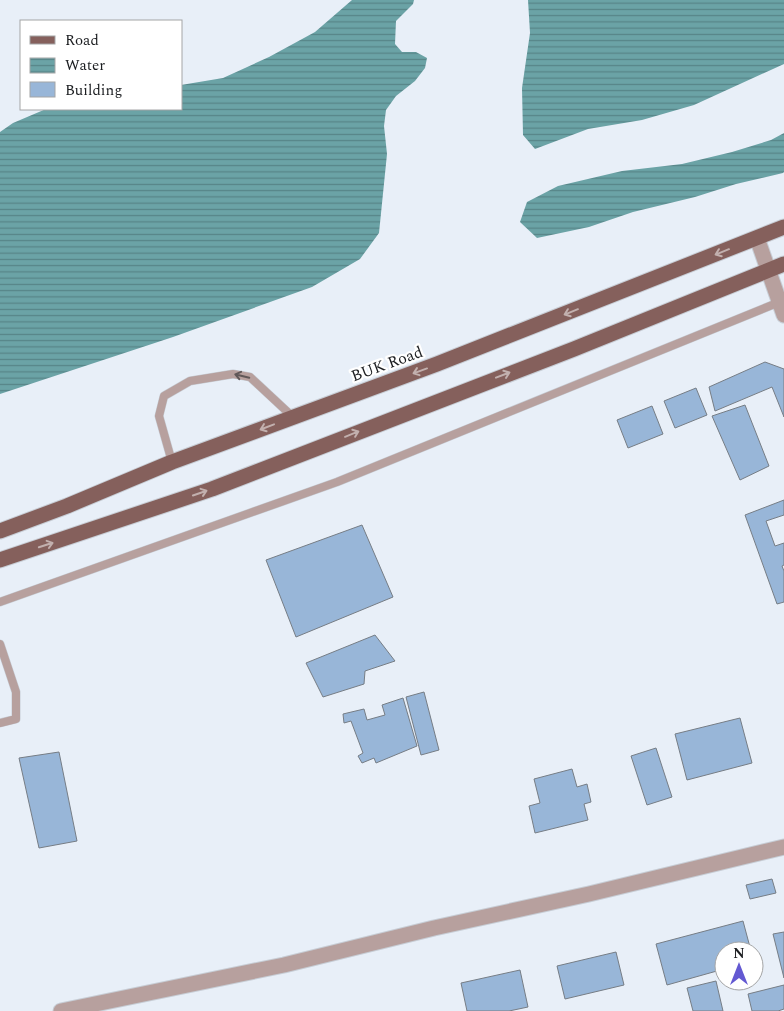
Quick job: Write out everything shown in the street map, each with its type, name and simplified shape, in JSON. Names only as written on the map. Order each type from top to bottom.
[{"type":"main road","name":"BUK Road","points":[[0,531],[67,506],[172,462],[438,364],[784,228]]},
{"type":"main road","points":[[0,560],[212,489],[574,349],[784,264]]},
{"type":"street","points":[[757,238],[783,306]]},
{"type":"street","points":[[62,1011],[284,965],[434,928],[599,892],[784,847]]},
{"type":"lane","points":[[0,602],[337,482],[783,306]]},
{"type":"lane","points":[[172,462],[159,416],[164,396],[190,381],[233,374],[250,377],[293,417]]},
{"type":"lane","points":[[0,644],[16,692],[16,718],[0,723]]},
{"type":"water","points":[[352,0],[414,0],[413,4],[396,21],[395,44],[402,52],[416,52],[427,58],[425,68],[415,81],[396,96],[386,110],[384,126],[387,154],[379,233],[360,259],[312,287],[173,337],[0,394],[0,132],[13,123],[44,110],[182,110],[182,85],[223,78],[269,57],[315,32]]},
{"type":"water","points":[[528,0],[784,0],[784,64],[694,105],[642,120],[588,129],[535,149],[523,135],[522,88],[530,33]]},
{"type":"water","points":[[784,133],[783,173],[633,212],[589,227],[537,238],[520,222],[527,202],[558,186],[622,171],[682,164],[732,152],[771,140]]},
{"type":"building","points":[[765,362],[784,369],[784,417],[772,387],[715,411],[709,387]]},
{"type":"building","points":[[696,388],[707,415],[675,428],[664,401]]},
{"type":"building","points":[[745,405],[769,466],[740,480],[712,416]]},
{"type":"building","points":[[652,406],[663,434],[628,448],[617,420]]},
{"type":"building","points":[[784,500],[784,515],[766,521],[775,546],[784,543],[784,565],[782,566],[784,571],[784,602],[777,604],[745,515]]},
{"type":"building","points":[[362,525],[393,597],[296,637],[266,560]]},
{"type":"building","points":[[375,635],[395,661],[365,671],[364,684],[323,697],[306,663]]},
{"type":"building","points":[[424,692],[439,750],[421,755],[406,697]]},
{"type":"building","points":[[403,698],[417,746],[376,763],[374,758],[362,763],[358,756],[363,753],[351,721],[344,723],[343,714],[364,709],[367,720],[385,715],[382,705]]},
{"type":"building","points":[[740,718],[752,763],[687,780],[675,734]]},
{"type":"building","points":[[656,748],[672,797],[647,805],[631,756]]},
{"type":"building","points":[[59,752],[77,841],[39,848],[19,758]]},
{"type":"building","points":[[572,769],[577,787],[587,784],[591,802],[584,804],[588,820],[535,833],[529,806],[540,803],[534,779]]},
{"type":"building","points":[[772,879],[776,893],[750,899],[746,885]]},
{"type":"building","points":[[743,921],[748,941],[714,941],[714,972],[667,985],[656,944]]},
{"type":"building","points":[[784,932],[784,978],[773,934]]},
{"type":"building","points":[[616,952],[624,985],[565,999],[557,966]]},
{"type":"building","points":[[520,970],[528,1007],[509,1011],[467,1011],[461,983]]},
{"type":"building","points":[[714,981],[714,991],[718,991],[723,1011],[693,1011],[687,988]]},
{"type":"building","points":[[784,985],[784,1009],[778,1011],[752,1011],[748,994]]}]
